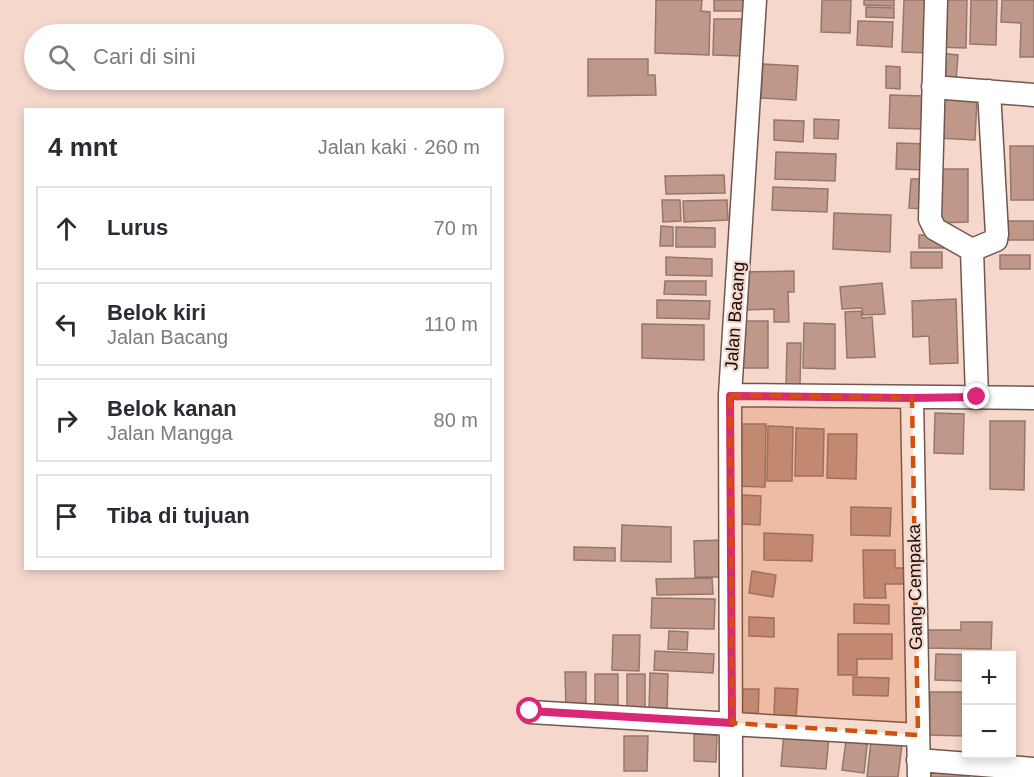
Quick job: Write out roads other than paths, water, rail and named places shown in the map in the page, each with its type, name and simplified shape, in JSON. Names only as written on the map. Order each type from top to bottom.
[{"type":"street","name":"Jalan Bacang","points":[[731,777],[730,396],[755,0]]},
{"type":"street","points":[[936,0],[930,219],[935,229],[972,250]]},
{"type":"street","points":[[933,87],[1034,95]]},
{"type":"street","points":[[972,250],[996,240],[989,91]]},
{"type":"street","points":[[972,250],[977,397]]},
{"type":"street","points":[[730,396],[1034,398]]},
{"type":"street","name":"Gang Cempaka","points":[[912,398],[918,768]]},
{"type":"street","points":[[530,711],[918,735]]},
{"type":"street","points":[[918,768],[1034,769]]}]
